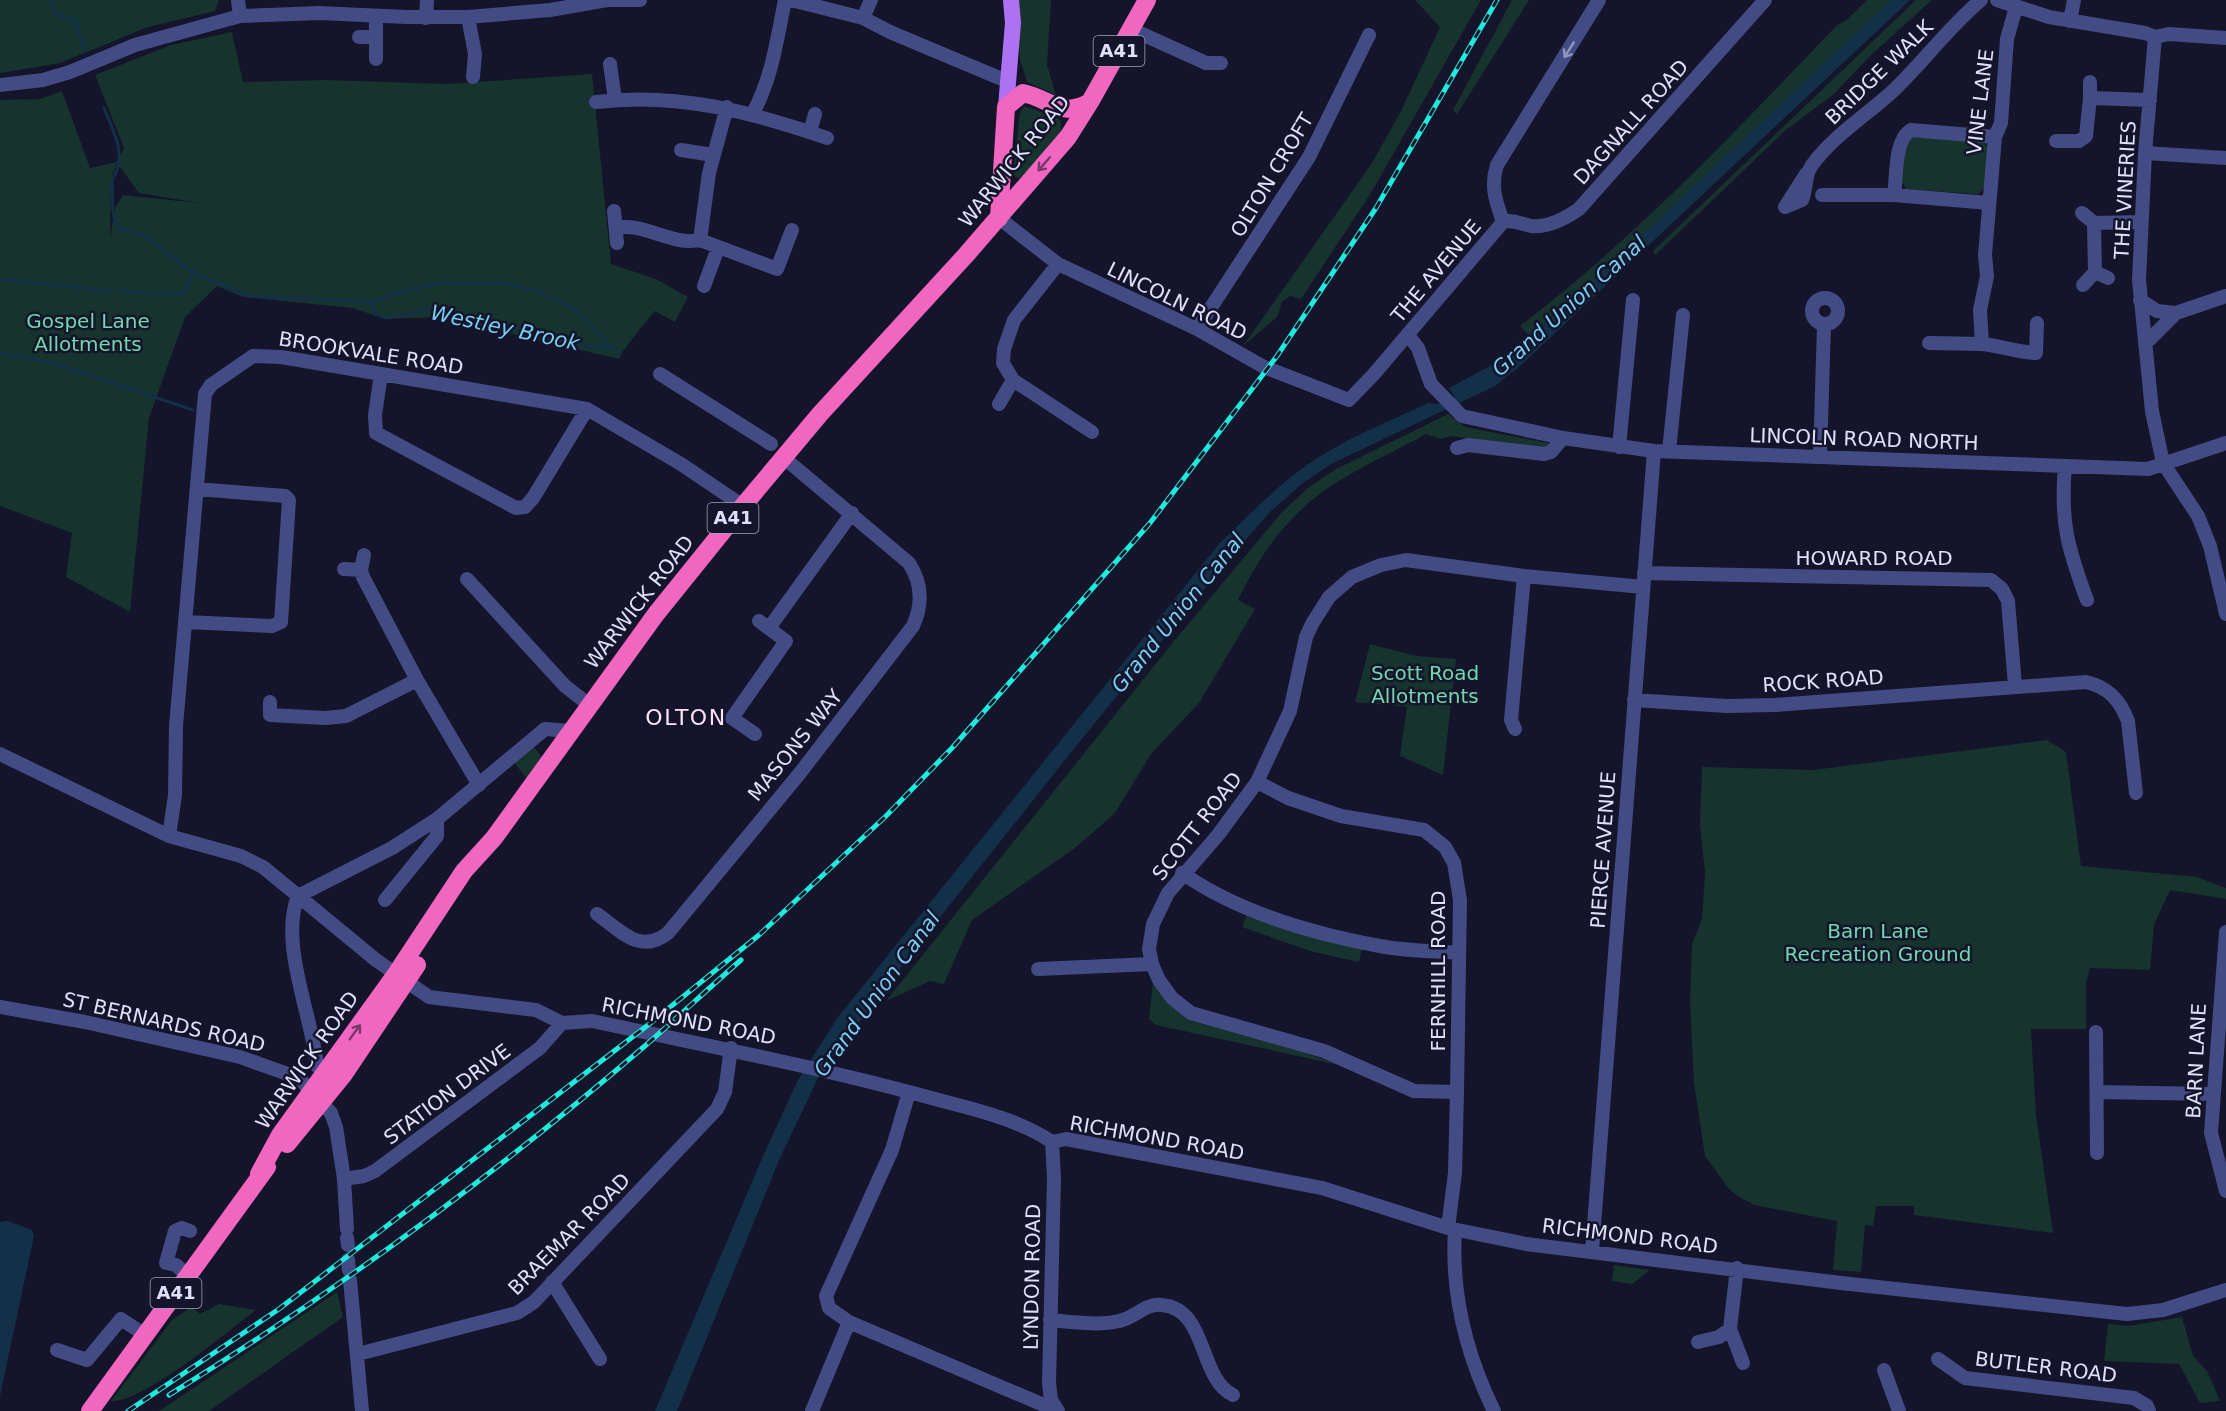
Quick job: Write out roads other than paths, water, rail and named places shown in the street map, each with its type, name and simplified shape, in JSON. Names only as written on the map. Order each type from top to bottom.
[{"type":"highway","name":"WARWICK ROAD","points":[[90,1411],[259,1174],[280,1135],[317,1096],[401,978],[481,855],[588,704],[656,614],[743,506],[777,451],[966,255],[1068,136],[1090,102],[1147,0]]},
{"type":"highway","name":"A41","points":[[999,218],[1001,152],[1006,107],[1016,87]]},
{"type":"highway","points":[[1016,87],[1062,109],[1072,111],[1090,102]]},
{"type":"highway","points":[[1062,109],[1067,120],[1068,136]]},
{"type":"highway","name":"WARWICK ROAD","points":[[966,255],[981,228],[991,199],[1001,152]]},
{"type":"highway","points":[[999,186],[1006,195],[1021,191]]},
{"type":"main road","points":[[1011,0],[1016,87]]},
{"type":"street","points":[[238,0],[240,16]]},
{"type":"street","points":[[426,18],[427,0]]},
{"type":"street","points":[[0,85],[43,80],[70,72],[135,45],[240,16],[339,7],[376,16],[468,17],[518,6],[580,6],[607,0]]},
{"type":"street","points":[[612,0],[640,0]]},
{"type":"street","points":[[753,113],[763,96],[774,59],[785,0]]},
{"type":"street","points":[[791,0],[863,18],[1016,87]]},
{"type":"street","points":[[863,18],[871,0]]},
{"type":"street","name":"THE AVENUE","points":[[1348,400],[1408,335],[1503,222],[1493,196],[1492,179],[1497,165],[1599,0]]},
{"type":"street","name":"DAGNALL ROAD","points":[[1503,222],[1510,220],[1534,226],[1548,224],[1563,219],[1579,209],[1765,0]]},
{"type":"street","name":"BRIDGE WALK","points":[[1806,174],[1840,135],[1870,113],[1918,67],[1966,13],[1981,0]]},
{"type":"street","points":[[1997,0],[2070,21],[2145,33],[2155,37],[2169,34],[2226,38]]},
{"type":"street","points":[[2070,21],[2074,0]]},
{"type":"street","name":"VINE LANE","points":[[1982,344],[1980,310],[1988,276],[1985,255],[1995,137],[2001,123],[2007,39],[2016,7]]},
{"type":"street","points":[[376,16],[376,59]]},
{"type":"street","points":[[468,17],[475,54],[474,77]]},
{"type":"street","points":[[1131,29],[1206,63],[1221,63]]},
{"type":"street","name":"OLTON CROFT","points":[[1197,329],[1309,157],[1369,34]]},
{"type":"street","points":[[359,37],[376,37]]},
{"type":"street","name":"THE VINERIES","points":[[2155,37],[2141,222],[2140,300],[2152,411],[2163,464]]},
{"type":"street","points":[[610,64],[615,100]]},
{"type":"street","points":[[2056,141],[2079,141],[2086,136],[2090,82]]},
{"type":"street","points":[[2090,98],[2150,100]]},
{"type":"street","points":[[596,102],[670,101],[727,107],[753,113],[827,138]]},
{"type":"street","points":[[700,240],[713,155],[727,107]]},
{"type":"street","points":[[810,132],[815,114]]},
{"type":"street","points":[[1894,195],[1904,134],[1911,130],[1995,137]]},
{"type":"street","points":[[681,150],[713,155]]},
{"type":"street","points":[[2145,153],[2226,158]]},
{"type":"street","points":[[1822,195],[1894,195],[1989,203]]},
{"type":"street","points":[[614,211],[617,243]]},
{"type":"street","points":[[2082,213],[2094,223],[2141,222]]},
{"type":"street","name":"LINCOLN ROAD","points":[[999,218],[1058,264],[1197,329],[1264,367],[1348,400]]},
{"type":"street","points":[[2083,285],[2094,272],[2094,223]]},
{"type":"street","points":[[616,228],[639,228],[672,240],[700,240],[777,269],[792,230]]},
{"type":"street","points":[[704,286],[718,248]]},
{"type":"street","points":[[1058,264],[1014,320],[1008,334],[1003,363],[1012,380],[1092,432]]},
{"type":"street","points":[[2094,272],[2108,278]]},
{"type":"street","points":[[2145,344],[2175,314],[2226,296]]},
{"type":"street","points":[[1619,447],[1633,300]]},
{"type":"street","points":[[2140,300],[2157,311],[2175,314]]},
{"type":"street","points":[[1669,452],[1683,315]]},
{"type":"street","points":[[1929,343],[1982,344],[2003,346],[2014,352],[2036,353],[2037,323]]},
{"type":"street","points":[[1820,457],[1824,325]]},
{"type":"street","name":"LINCOLN ROAD NORTH","points":[[1408,335],[1418,348],[1431,384],[1462,416],[1563,438],[1619,447],[1669,452],[2148,469],[2226,443]]},
{"type":"street","name":"BROOKVALE ROAD","points":[[169,836],[175,795],[176,726],[205,394],[212,385],[253,357],[281,357],[587,409],[681,464],[743,506]]},
{"type":"street","points":[[381,374],[375,415],[376,433],[516,508],[525,507],[532,498],[587,409]]},
{"type":"street","name":"MASONS WAY","points":[[597,914],[633,940],[657,941],[668,933],[800,773],[913,626],[918,616],[920,596],[916,573],[900,553],[777,451],[660,374]]},
{"type":"street","points":[[999,404],[1012,380]]},
{"type":"street","points":[[1457,447],[1468,446],[1544,454],[1551,452],[1563,438]]},
{"type":"street","name":"PIERCE AVENUE","points":[[1592,1251],[1654,451]]},
{"type":"street","points":[[2163,464],[2204,529],[2226,614]]},
{"type":"street","points":[[2064,466],[2061,502],[2064,530],[2076,589],[2086,600]]},
{"type":"street","points":[[186,622],[278,625],[282,610],[289,500],[285,496],[197,489]]},
{"type":"street","points":[[754,734],[732,718],[786,641],[764,624],[852,513]]},
{"type":"street","points":[[364,555],[361,570],[417,680],[478,785]]},
{"type":"street","name":"SCOTT ROAD","points":[[1457,1092],[1414,1091],[1324,1051],[1191,1012],[1172,998],[1159,980],[1152,964],[1149,949],[1153,924],[1168,893],[1182,873],[1218,835],[1257,782],[1290,711],[1306,637],[1318,611],[1339,586],[1365,571],[1406,560],[1524,576],[1643,580]]},
{"type":"street","points":[[344,569],[361,570]]},
{"type":"street","points":[[1515,729],[1511,720],[1524,576]]},
{"type":"street","points":[[467,579],[565,686],[588,704]]},
{"type":"street","name":"HOWARD ROAD","points":[[1643,580],[1991,580],[2002,589],[2008,601],[2015,686]]},
{"type":"street","points":[[270,702],[270,716],[336,717],[355,712],[417,680]]},
{"type":"street","name":"ROCK ROAD","points":[[1634,700],[1726,706],[1775,705],[2086,682],[2107,690],[2114,696],[2128,721],[2136,793]]},
{"type":"street","points":[[317,1066],[292,932],[294,907],[298,896],[392,848],[437,819],[544,729],[570,731]]},
{"type":"street","name":"RICHMOND ROAD","points":[[0,754],[169,836],[251,860],[283,881],[298,896],[401,978],[429,997],[536,1010],[562,1023],[592,1021],[731,1048],[909,1092],[1033,1129],[1052,1142],[1066,1139],[1322,1188],[1452,1229],[1526,1244],[1737,1268],[1841,1283],[2127,1314],[2163,1310],[2226,1290]]},
{"type":"street","name":"FERNHILL ROAD","points":[[1257,782],[1288,798],[1341,816],[1424,830],[1436,837],[1454,863],[1459,879],[1459,954],[1453,1261],[1460,1314],[1468,1346],[1494,1411]]},
{"type":"street","points":[[386,900],[437,836],[437,819]]},
{"type":"street","points":[[1182,873],[1199,885],[1258,912],[1314,929],[1381,946],[1459,954]]},
{"type":"street","name":"BARN LANE","points":[[2226,932],[2212,1094],[2211,1133],[2226,1191]]},
{"type":"street","points":[[1038,969],[1152,964]]},
{"type":"street","name":"ST BERNARDS ROAD","points":[[0,1007],[95,1024],[240,1057],[286,1071],[317,1096]]},
{"type":"street","name":"STATION DRIVE","points":[[344,1179],[375,1172],[540,1048],[562,1023]]},
{"type":"street","points":[[2096,1032],[2097,1153]]},
{"type":"street","name":"BRAEMAR ROAD","points":[[358,1354],[518,1313],[534,1302],[717,1109],[725,1092],[731,1048]]},
{"type":"street","points":[[909,1092],[892,1150],[826,1296],[833,1313],[849,1322],[1046,1406],[1056,1408]]},
{"type":"street","points":[[2097,1092],[2212,1094]]},
{"type":"street","points":[[317,1096],[331,1113],[336,1127],[344,1179],[347,1237]]},
{"type":"street","name":"LYNDON ROAD","points":[[1052,1142],[1049,1383],[1056,1408]]},
{"type":"street","points":[[188,1276],[176,1265],[166,1263],[175,1231],[182,1228],[190,1231]]},
{"type":"street","name":"RICHMOND ROAD","points":[[1737,1268],[1730,1329],[1743,1363]]},
{"type":"street","points":[[349,1270],[362,1411]]},
{"type":"street","points":[[552,1282],[600,1359]]},
{"type":"street","points":[[1050,1320],[1109,1323],[1123,1320],[1154,1305],[1171,1307],[1191,1324],[1216,1380],[1224,1391],[1233,1395]]},
{"type":"street","points":[[57,1350],[87,1360],[121,1319],[145,1335]]},
{"type":"street","points":[[812,1411],[849,1322]]},
{"type":"street","points":[[1698,1342],[1719,1337],[1730,1329]]},
{"type":"street","name":"BUTLER ROAD","points":[[1938,1359],[1965,1378],[2134,1398],[2147,1406],[2149,1411]]},
{"type":"street","points":[[1884,1370],[1899,1411]]},
{"type":"water","name":"Grand Union Canal","points":[[1891,0],[1910,0],[1519,367],[1495,386],[1331,464],[1303,483],[1270,512],[1233,554],[921,941],[819,1076],[780,1158],[677,1411],[655,1411],[763,1156],[798,1080],[838,1017],[1219,544],[1282,484],[1324,454],[1362,433],[1428,403],[1437,404],[1455,397],[1449,388],[1488,367],[1571,302]]},
{"type":"water","points":[[8,1221],[32,1230],[34,1236],[0,1396],[0,1222]]},
{"type":"waterway","name":"Westley Brook","points":[[51,0],[56,14],[75,21],[85,52]]},
{"type":"waterway","name":"Westley Brook","points":[[104,108],[118,144],[119,162],[112,180],[113,211],[118,228],[144,235],[190,271],[249,296],[372,302],[400,292],[439,283],[505,283],[536,291],[573,308],[612,348]]},
{"type":"waterway","points":[[118,291],[177,295],[187,289],[193,273]]},
{"type":"waterway","points":[[0,279],[113,291]]},
{"type":"waterway","name":"Westley Brook","points":[[372,302],[375,314],[386,318],[430,309],[539,333],[559,343],[612,348],[617,353]]},
{"type":"waterway","points":[[0,353],[50,362],[193,410]]},
{"type":"railway","points":[[128,1411],[279,1309],[648,1025],[759,935],[886,816],[952,748],[1150,523],[1277,356],[1376,208],[1497,0]]},
{"type":"railway","points":[[169,1395],[293,1315],[474,1185],[590,1093],[741,960]]},
{"type":"district","name":"OLTON","points":[[686,717]]},
{"type":"park label","name":"Gospel Lane Allotments","points":[[88,332]]},
{"type":"park label","name":"Scott Road Allotments","points":[[1425,684]]},
{"type":"park label","name":"Barn Lane Recreation Ground","points":[[1878,942]]}]
